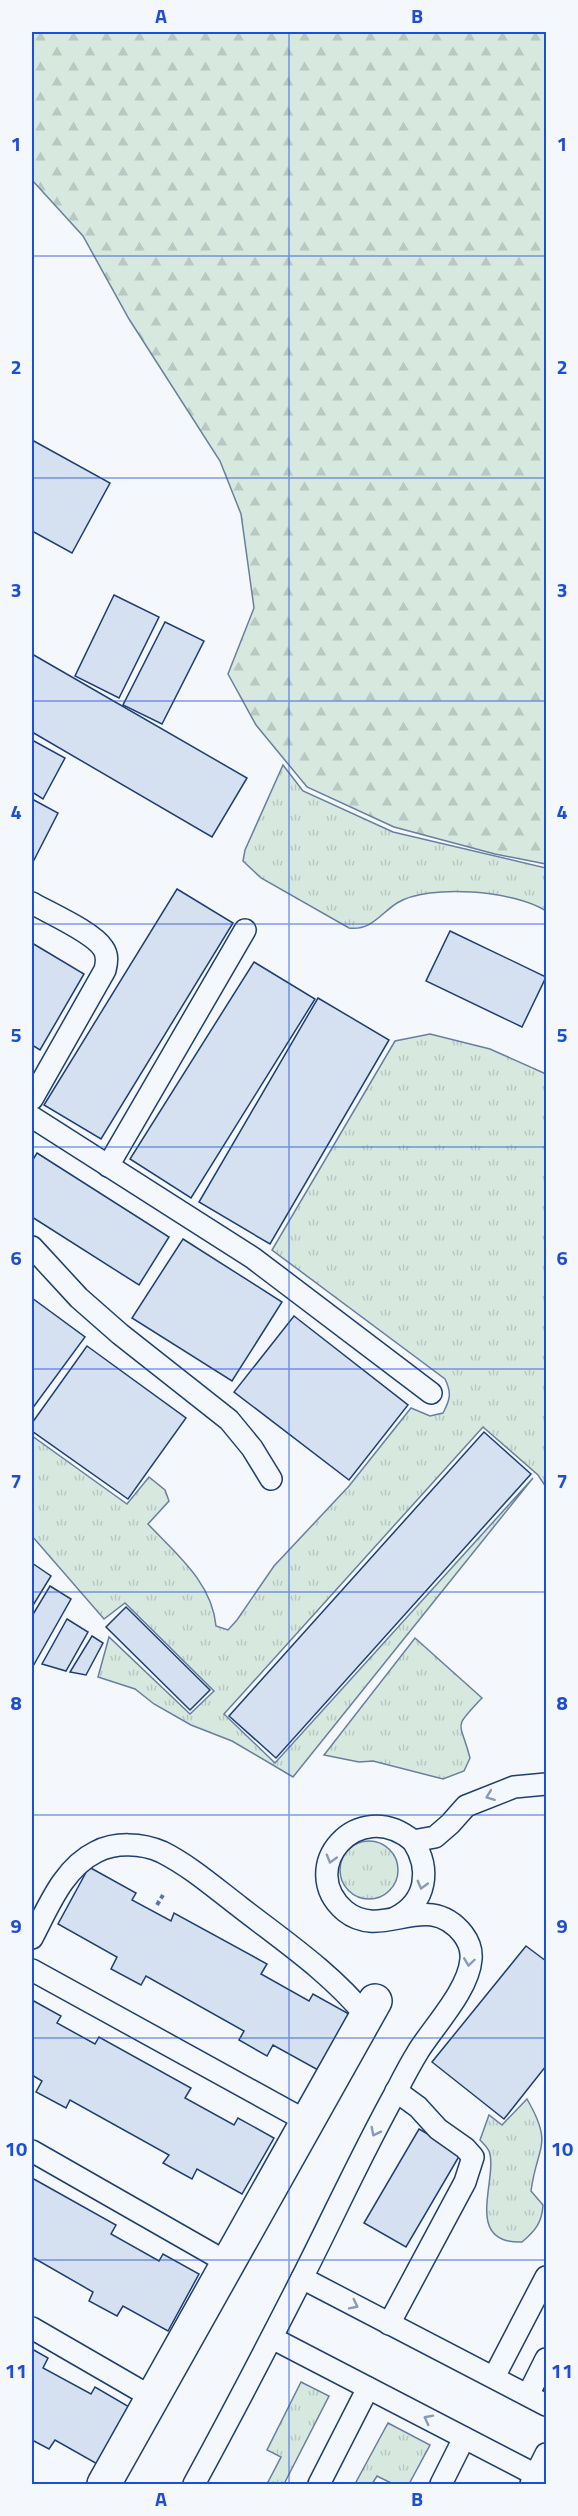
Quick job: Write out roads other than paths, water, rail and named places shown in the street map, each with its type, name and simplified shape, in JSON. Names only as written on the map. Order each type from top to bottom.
[{"type":"street","points":[[104,2484],[371,2009]]},
{"type":"lane","points":[[32,903],[95,939],[104,948],[108,958],[105,970],[32,1100]]},
{"type":"lane","points":[[108,1166],[245,930]]},
{"type":"lane","points":[[32,1118],[253,1258],[431,1393]]},
{"type":"lane","points":[[32,1247],[79,1298],[112,1327],[229,1420],[252,1448],[271,1479]]},
{"type":"lane","points":[[413,1841],[435,1837],[466,1806],[474,1802],[514,1787],[546,1784]]},
{"type":"lane","points":[[194,2484],[272,2338],[396,2091],[419,2050],[459,1990],[471,1959],[470,1943],[457,1927],[442,1917],[428,1913],[393,1919],[370,1922],[346,1911],[333,1896],[329,1885],[328,1867],[332,1852],[341,1839],[364,1827],[373,1825],[394,1828],[413,1841],[425,1865],[424,1885],[417,1900],[406,1912],[393,1919]]},
{"type":"lane","points":[[32,1938],[64,1880],[80,1861],[97,1851],[124,1844],[160,1851],[200,1876],[321,1968],[350,1996],[371,2009]]},
{"type":"lane","points":[[32,1970],[308,2122]]},
{"type":"lane","points":[[390,2324],[465,2182],[473,2157],[465,2148],[438,2129],[418,2107],[396,2091]]},
{"type":"lane","points":[[32,2151],[228,2263]]},
{"type":"lane","points":[[494,2377],[546,2277]]},
{"type":"lane","points":[[302,2278],[546,2405]]},
{"type":"lane","points":[[32,2328],[153,2398]]},
{"type":"lane","points":[[272,2338],[464,2438],[533,2480],[546,2454]]},
{"type":"lane","points":[[528,2395],[546,2359]]},
{"type":"lane","points":[[319,2484],[368,2388]]},
{"type":"lane","points":[[441,2484],[464,2438]]}]
